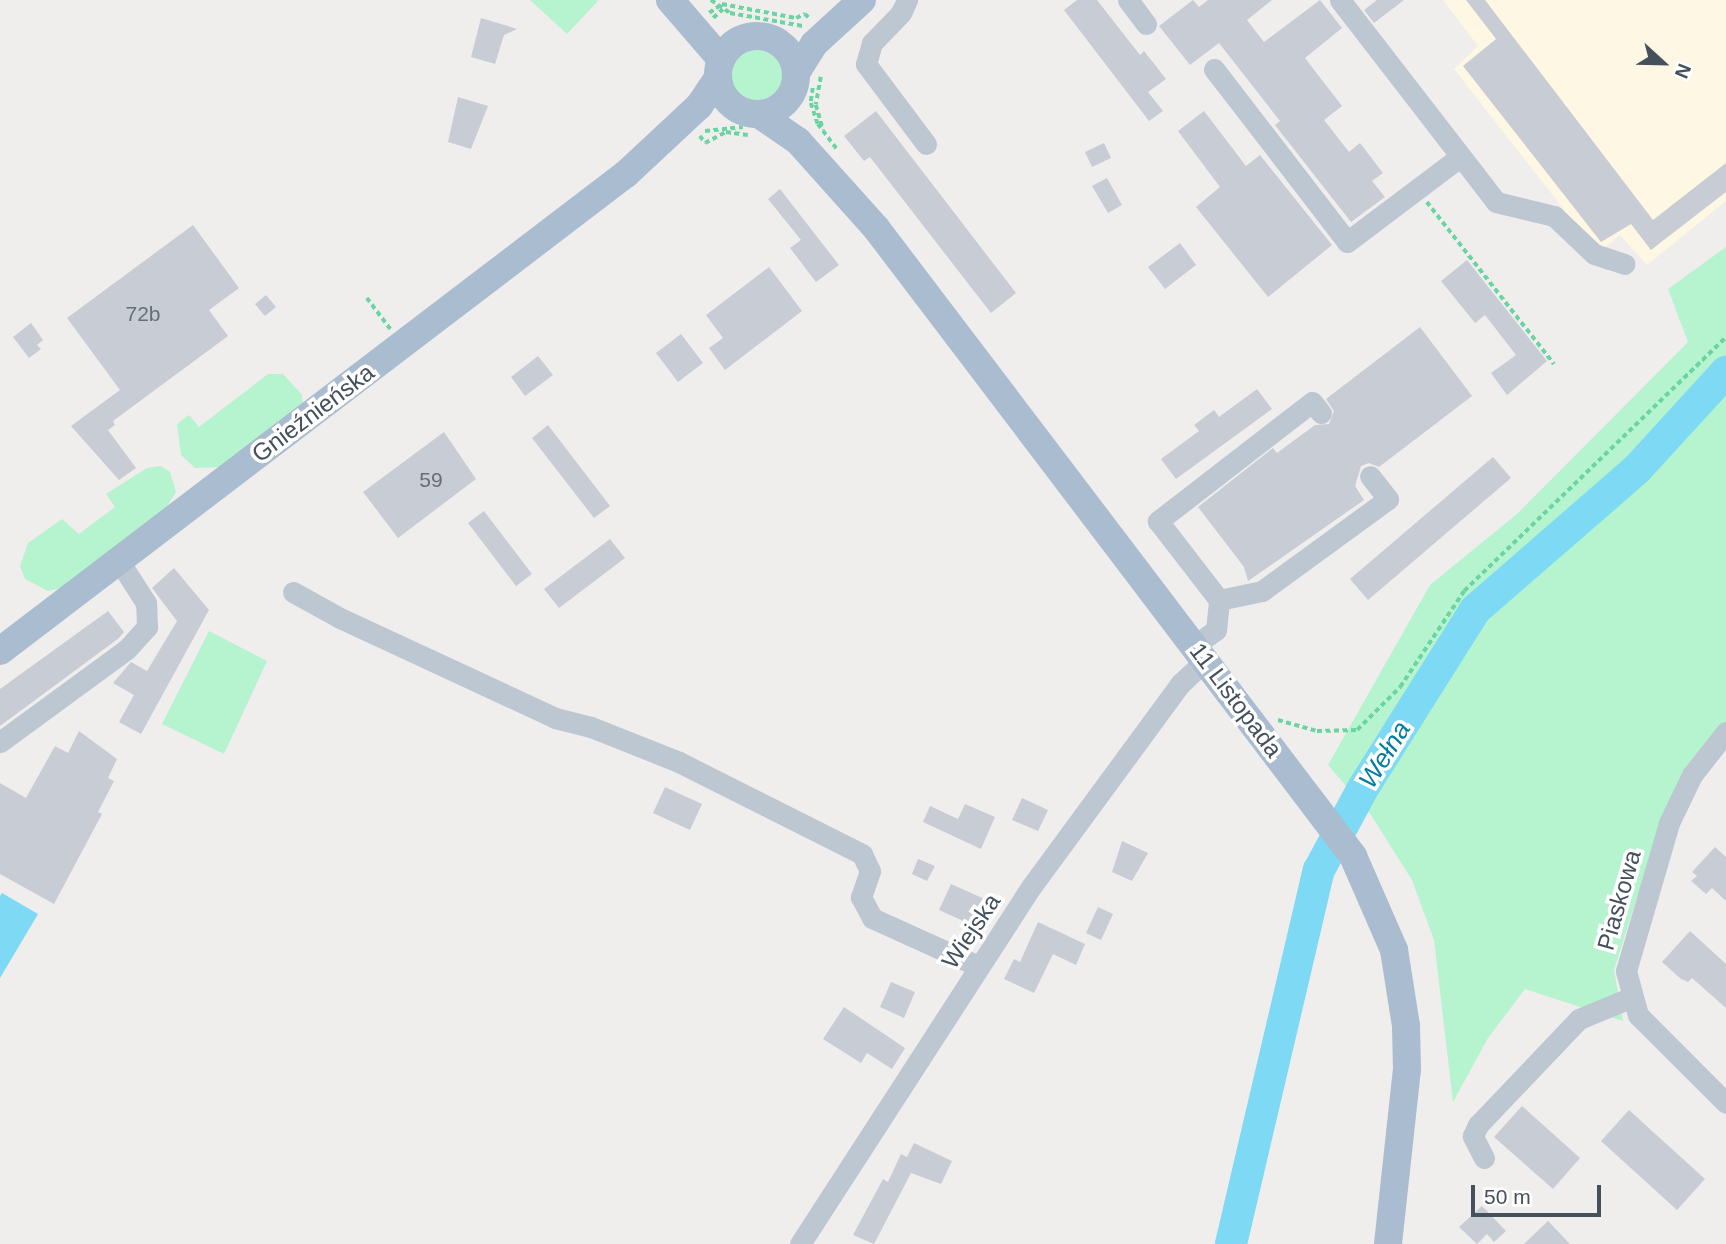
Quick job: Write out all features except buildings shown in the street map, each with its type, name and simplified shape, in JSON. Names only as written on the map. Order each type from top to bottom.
[{"type":"main road","points":[[670,0],[704,9],[763,37],[808,54]]},
{"type":"main road","points":[[808,54],[845,0]]},
{"type":"main road","points":[[808,54],[862,0]]},
{"type":"main road","points":[[704,9],[720,69],[724,97],[751,120]]},
{"type":"main road","name":"11 Listopada","points":[[763,37],[790,52],[808,54],[798,109],[876,228]]},
{"type":"main road","name":"Gnieźnieńska","points":[[0,651],[626,174],[699,106],[734,43],[763,37]]},
{"type":"main road","name":"Gnieźnieńska","points":[[626,174],[696,131],[751,120],[780,107],[808,54]]},
{"type":"main road","name":"11 Listopada","points":[[751,120],[798,141],[876,228],[1213,640],[1317,806],[1353,856],[1394,950],[1406,1026],[1404,1106],[1388,1244]]},
{"type":"street","points":[[907,0],[901,13],[872,43],[866,64],[926,144]]},
{"type":"street","points":[[1128,0],[1146,24]]},
{"type":"street","points":[[1340,0],[1496,202],[1554,216],[1594,254],[1624,264]]},
{"type":"street","points":[[1214,69],[1347,242],[1461,156]]},
{"type":"street","points":[[1213,640],[1219,600],[1158,521],[1312,402],[1321,412]]},
{"type":"street","points":[[1219,600],[1262,591],[1388,499],[1370,476]]},
{"type":"street","points":[[0,742],[127,649],[147,627],[146,603],[119,561]]},
{"type":"street","points":[[293,592],[340,618],[555,718],[591,727],[679,762],[862,854],[870,871],[862,897],[872,918],[978,966]]},
{"type":"street","name":"Wiejska","points":[[800,1244],[860,1157],[978,966],[1213,640]]},
{"type":"street","name":"Piaskowa","points":[[1726,732],[1692,775],[1669,823],[1629,950],[1626,971],[1630,998],[1652,1032],[1726,1104]]},
{"type":"street","points":[[1484,1158],[1474,1136],[1485,1118],[1579,1019],[1630,998]]},
{"type":"path","points":[[704,9],[796,18],[805,14],[808,54],[816,105],[823,129],[816,138]]},
{"type":"path","points":[[704,9],[800,22],[808,54]]},
{"type":"path","points":[[696,131],[705,143],[751,120]]},
{"type":"path","points":[[1417,189],[1554,364]]},
{"type":"path","points":[[367,298],[402,345]]},
{"type":"path","points":[[1267,716],[1317,731],[1357,730],[1401,687],[1464,591],[1726,337]]},
{"type":"shaded area","points":[[1443,0],[1726,0],[1726,201],[1647,265],[1620,235],[1598,253],[1454,69],[1478,46]]},
{"type":"green space","points":[[530,0],[597,0],[598,1],[567,34]]},
{"type":"green space","points":[[757,46],[768,48],[781,59],[786,75],[784,86],[773,99],[757,104],[746,102],[733,91],[728,75],[730,64],[741,51]]},
{"type":"green space","points":[[1726,247],[1726,723],[1664,812],[1614,970],[1623,1021],[1525,989],[1488,1038],[1453,1102],[1434,940],[1412,880],[1371,815],[1328,765],[1430,585],[1517,514],[1688,342],[1668,289]]},
{"type":"green space","points":[[268,374],[283,374],[302,395],[303,407],[222,467],[195,468],[181,455],[177,424],[189,415],[199,427]]},
{"type":"green space","points":[[161,466],[170,472],[176,492],[166,508],[61,588],[48,591],[25,579],[20,566],[28,543],[62,519],[79,534],[115,507],[106,494],[147,468]]},
{"type":"green space","points":[[209,631],[267,661],[224,754],[162,724]]},
{"type":"water","points":[[2,893],[38,914],[0,978],[0,896]]},
{"type":"waterway","name":"Wełna","points":[[1231,1244],[1319,870],[1363,788],[1475,610],[1637,469],[1726,372]]},
{"type":"waterway","name":"Wełna","points":[[1721,377],[1726,383]]}]
